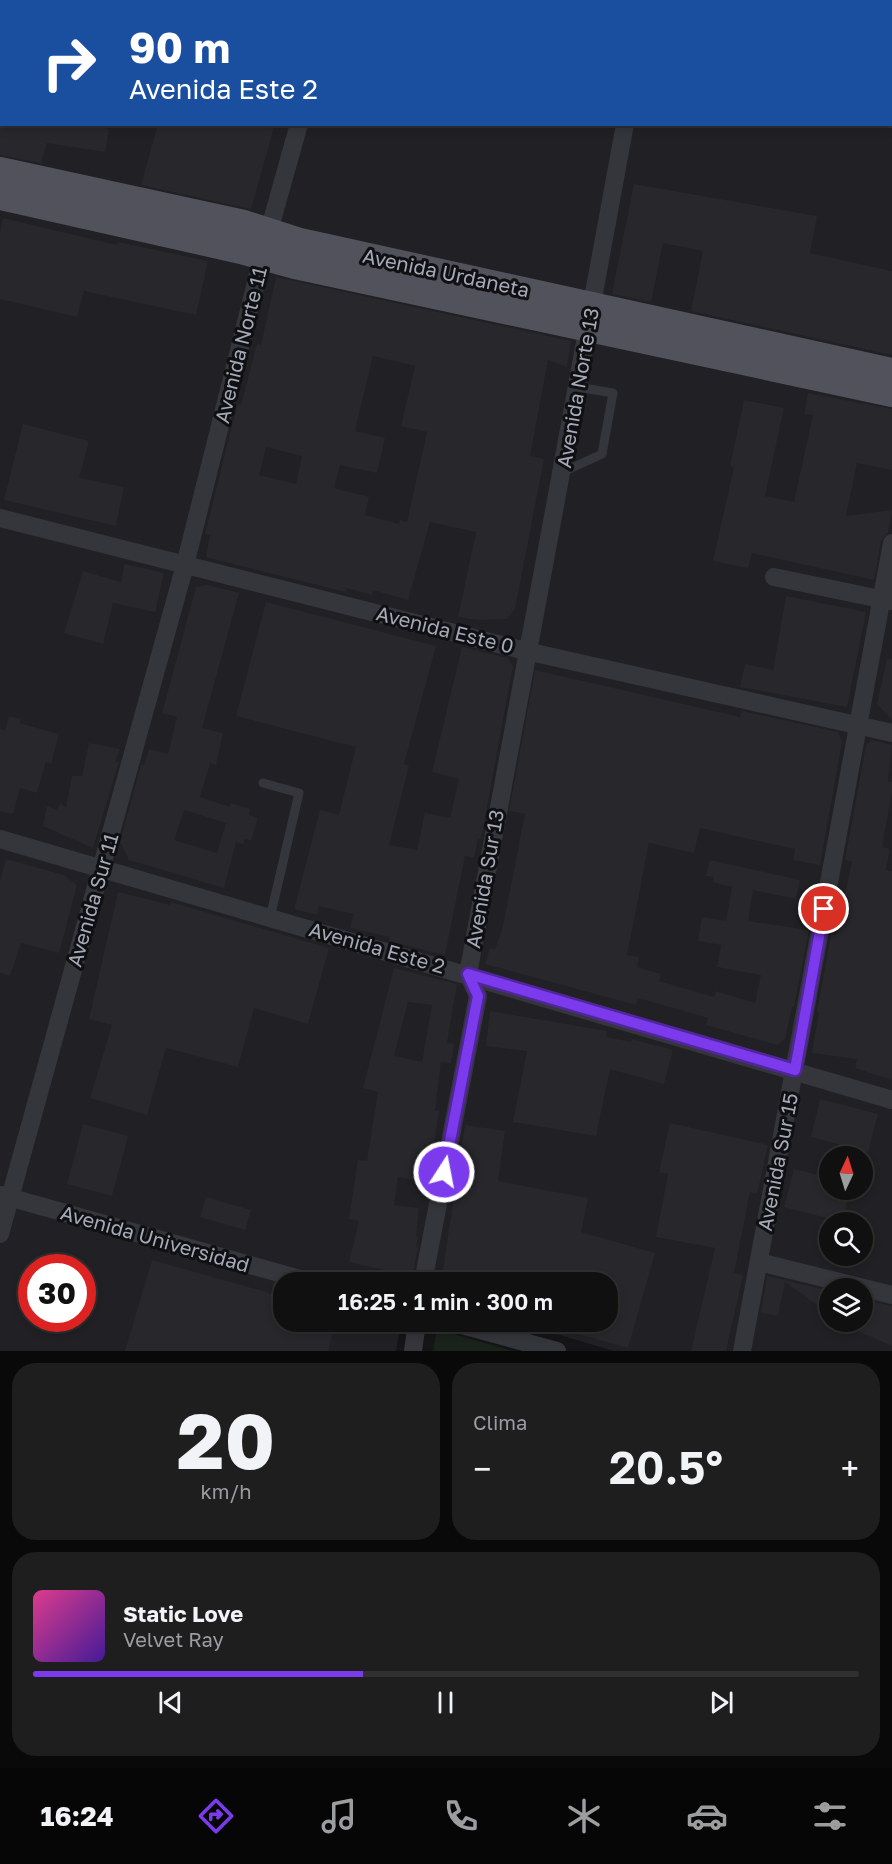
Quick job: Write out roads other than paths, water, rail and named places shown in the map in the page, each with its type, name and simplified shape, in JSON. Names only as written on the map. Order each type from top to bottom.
[{"type":"main road","name":"Avenida Urdaneta","points":[[0,171],[266,243],[295,265],[892,372]]},
{"type":"main road","name":"Avenida Urdaneta","points":[[0,196],[266,243]]},
{"type":"main road","name":"Avenida Urdaneta","points":[[591,317],[892,393]]},
{"type":"street","name":"Avenida Norte 11","points":[[185,565],[266,243],[298,126]]},
{"type":"street","name":"Avenida Norte 13","points":[[526,651],[563,472],[625,126]]},
{"type":"street","name":"Avenida Este 0","points":[[0,518],[526,651],[892,733]]},
{"type":"street","name":"Avenida Sur 15","points":[[741,1351],[795,1070],[856,725],[886,600],[892,543]]},
{"type":"street","name":"Avenida Sur 11","points":[[0,1234],[5,1196],[102,868],[185,565]]},
{"type":"street","points":[[774,577],[886,600]]},
{"type":"street","name":"Avenida Sur 13","points":[[425,1272],[478,996],[468,974],[526,651]]},
{"type":"street","name":"Avenida Este 2","points":[[0,839],[468,974],[892,1100]]},
{"type":"street","name":"Avenida Universidad","points":[[5,1196],[275,1272]]},
{"type":"street","points":[[759,1262],[892,1295]]},
{"type":"street","points":[[412,1351],[415,1332]]},
{"type":"street","points":[[488,1332],[557,1351]]},
{"type":"lane","points":[[563,472],[602,454],[614,393],[577,387]]},
{"type":"lane","points":[[263,783],[299,793],[270,918]]}]
